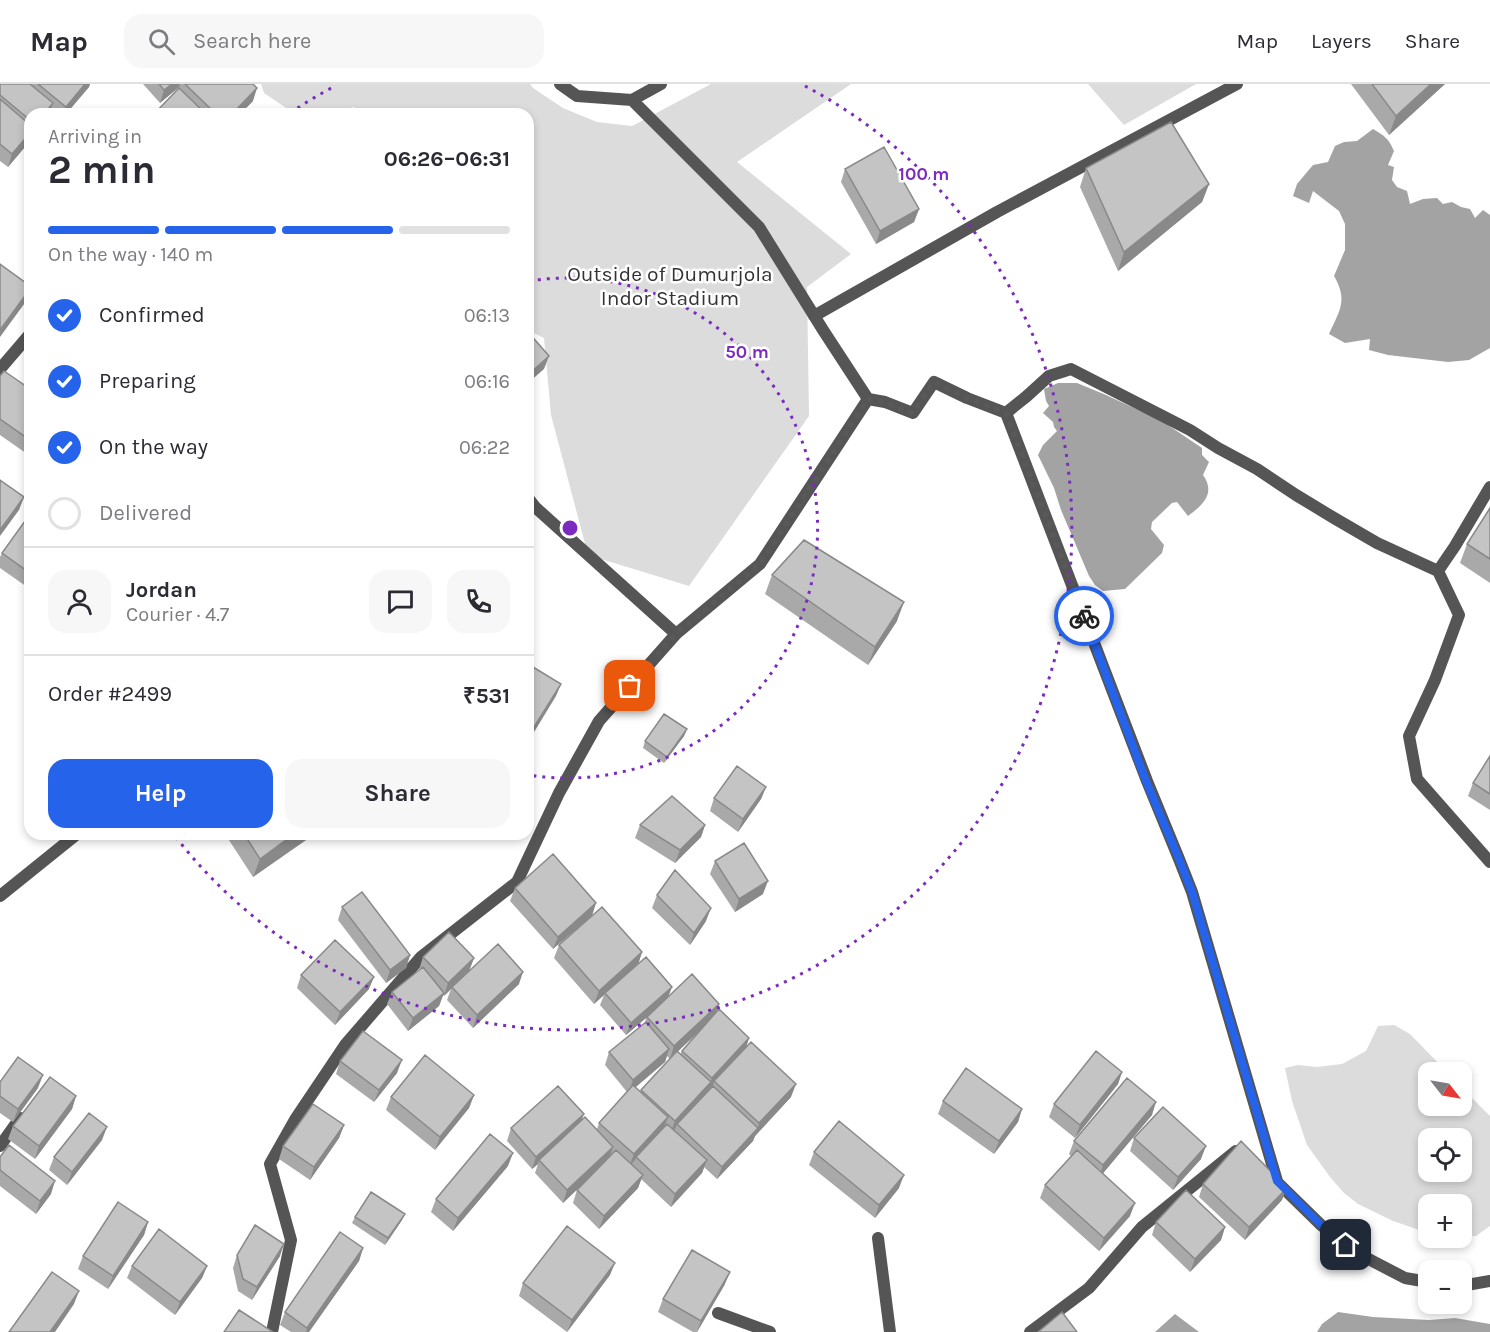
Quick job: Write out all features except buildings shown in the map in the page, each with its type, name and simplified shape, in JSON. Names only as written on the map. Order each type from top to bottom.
[{"type":"street","points":[[560,84],[577,96],[632,100],[661,84]]},
{"type":"street","points":[[814,316],[998,212],[1237,84]]},
{"type":"street","points":[[632,100],[759,226],[868,399],[885,402],[912,413],[934,382],[1006,413],[1146,781],[1192,892],[1277,1181]]},
{"type":"street","points":[[0,369],[24,341]]},
{"type":"street","points":[[1006,413],[1049,376],[1071,369],[1190,430],[1377,543],[1438,571],[1459,615],[1435,680],[1408,736],[1416,779],[1490,862]]},
{"type":"street","points":[[272,1332],[291,1240],[270,1164],[296,1118],[345,1045],[422,957],[517,882],[559,793],[599,720],[676,634],[760,564],[868,399]]},
{"type":"street","points":[[1438,571],[1490,487]]},
{"type":"street","points":[[534,506],[676,634]]},
{"type":"street","points":[[0,896],[70,840]]},
{"type":"street","points":[[0,1146],[25,1112]]},
{"type":"street","points":[[1030,1332],[1089,1288],[1142,1227],[1200,1179],[1236,1151],[1244,1157]]},
{"type":"street","points":[[1260,1169],[1277,1181],[1321,1225],[1359,1254],[1406,1278],[1418,1280]]},
{"type":"street","points":[[878,1238],[890,1332]]},
{"type":"street","points":[[1472,1284],[1490,1281]]},
{"type":"street","points":[[718,1313],[770,1332]]},
{"type":"green space","name":"Outside of Dumurjola Indor Stadium","points":[[261,84],[530,84],[563,108],[597,122],[632,126],[711,84],[851,84],[737,162],[851,254],[807,287],[809,416],[689,586],[588,555],[551,415],[544,338],[534,333],[534,108],[286,108],[264,93]]},
{"type":"green space","points":[[1088,84],[1196,84],[1124,125]]},
{"type":"green space","points":[[1394,1025],[1410,1034],[1437,1062],[1418,1062],[1418,1116],[1472,1116],[1472,1098],[1490,1116],[1490,1226],[1476,1236],[1472,1236],[1472,1194],[1418,1194],[1418,1230],[1393,1221],[1358,1204],[1330,1177],[1307,1145],[1292,1101],[1285,1068],[1298,1065],[1317,1067],[1342,1064],[1366,1051],[1378,1026]]},
{"type":"shaded area","points":[[1373,129],[1386,138],[1394,151],[1388,165],[1394,167],[1392,180],[1397,187],[1407,191],[1410,204],[1423,199],[1437,198],[1443,204],[1452,202],[1470,209],[1475,218],[1483,210],[1490,215],[1490,348],[1469,360],[1448,362],[1388,355],[1369,350],[1370,339],[1345,343],[1329,334],[1341,305],[1341,292],[1334,276],[1345,250],[1345,224],[1339,211],[1313,191],[1309,203],[1293,196],[1297,184],[1313,165],[1328,162],[1335,146],[1344,142],[1357,141]]},
{"type":"shaded area","points":[[1058,383],[1077,383],[1162,421],[1202,448],[1202,455],[1209,462],[1203,475],[1207,481],[1208,493],[1203,503],[1188,516],[1177,502],[1172,503],[1152,522],[1151,529],[1164,545],[1162,553],[1125,589],[1103,591],[1089,576],[1054,488],[1038,455],[1043,445],[1057,431],[1053,422],[1043,413],[1049,406],[1044,389]]},
{"type":"shaded area","points":[[1338,1312],[1373,1317],[1429,1320],[1455,1318],[1490,1324],[1490,1332],[1317,1332],[1322,1324]]},
{"type":"shaded area","points":[[1175,1314],[1199,1332],[1155,1332]]},
{"type":"way so far","points":[[630,686],[676,634],[760,564],[868,399],[885,402],[912,413],[934,382],[1006,413],[1084,616]]},
{"type":"route","points":[[1084,616],[1146,781],[1192,892],[1277,1181],[1321,1225],[1346,1245]]}]
